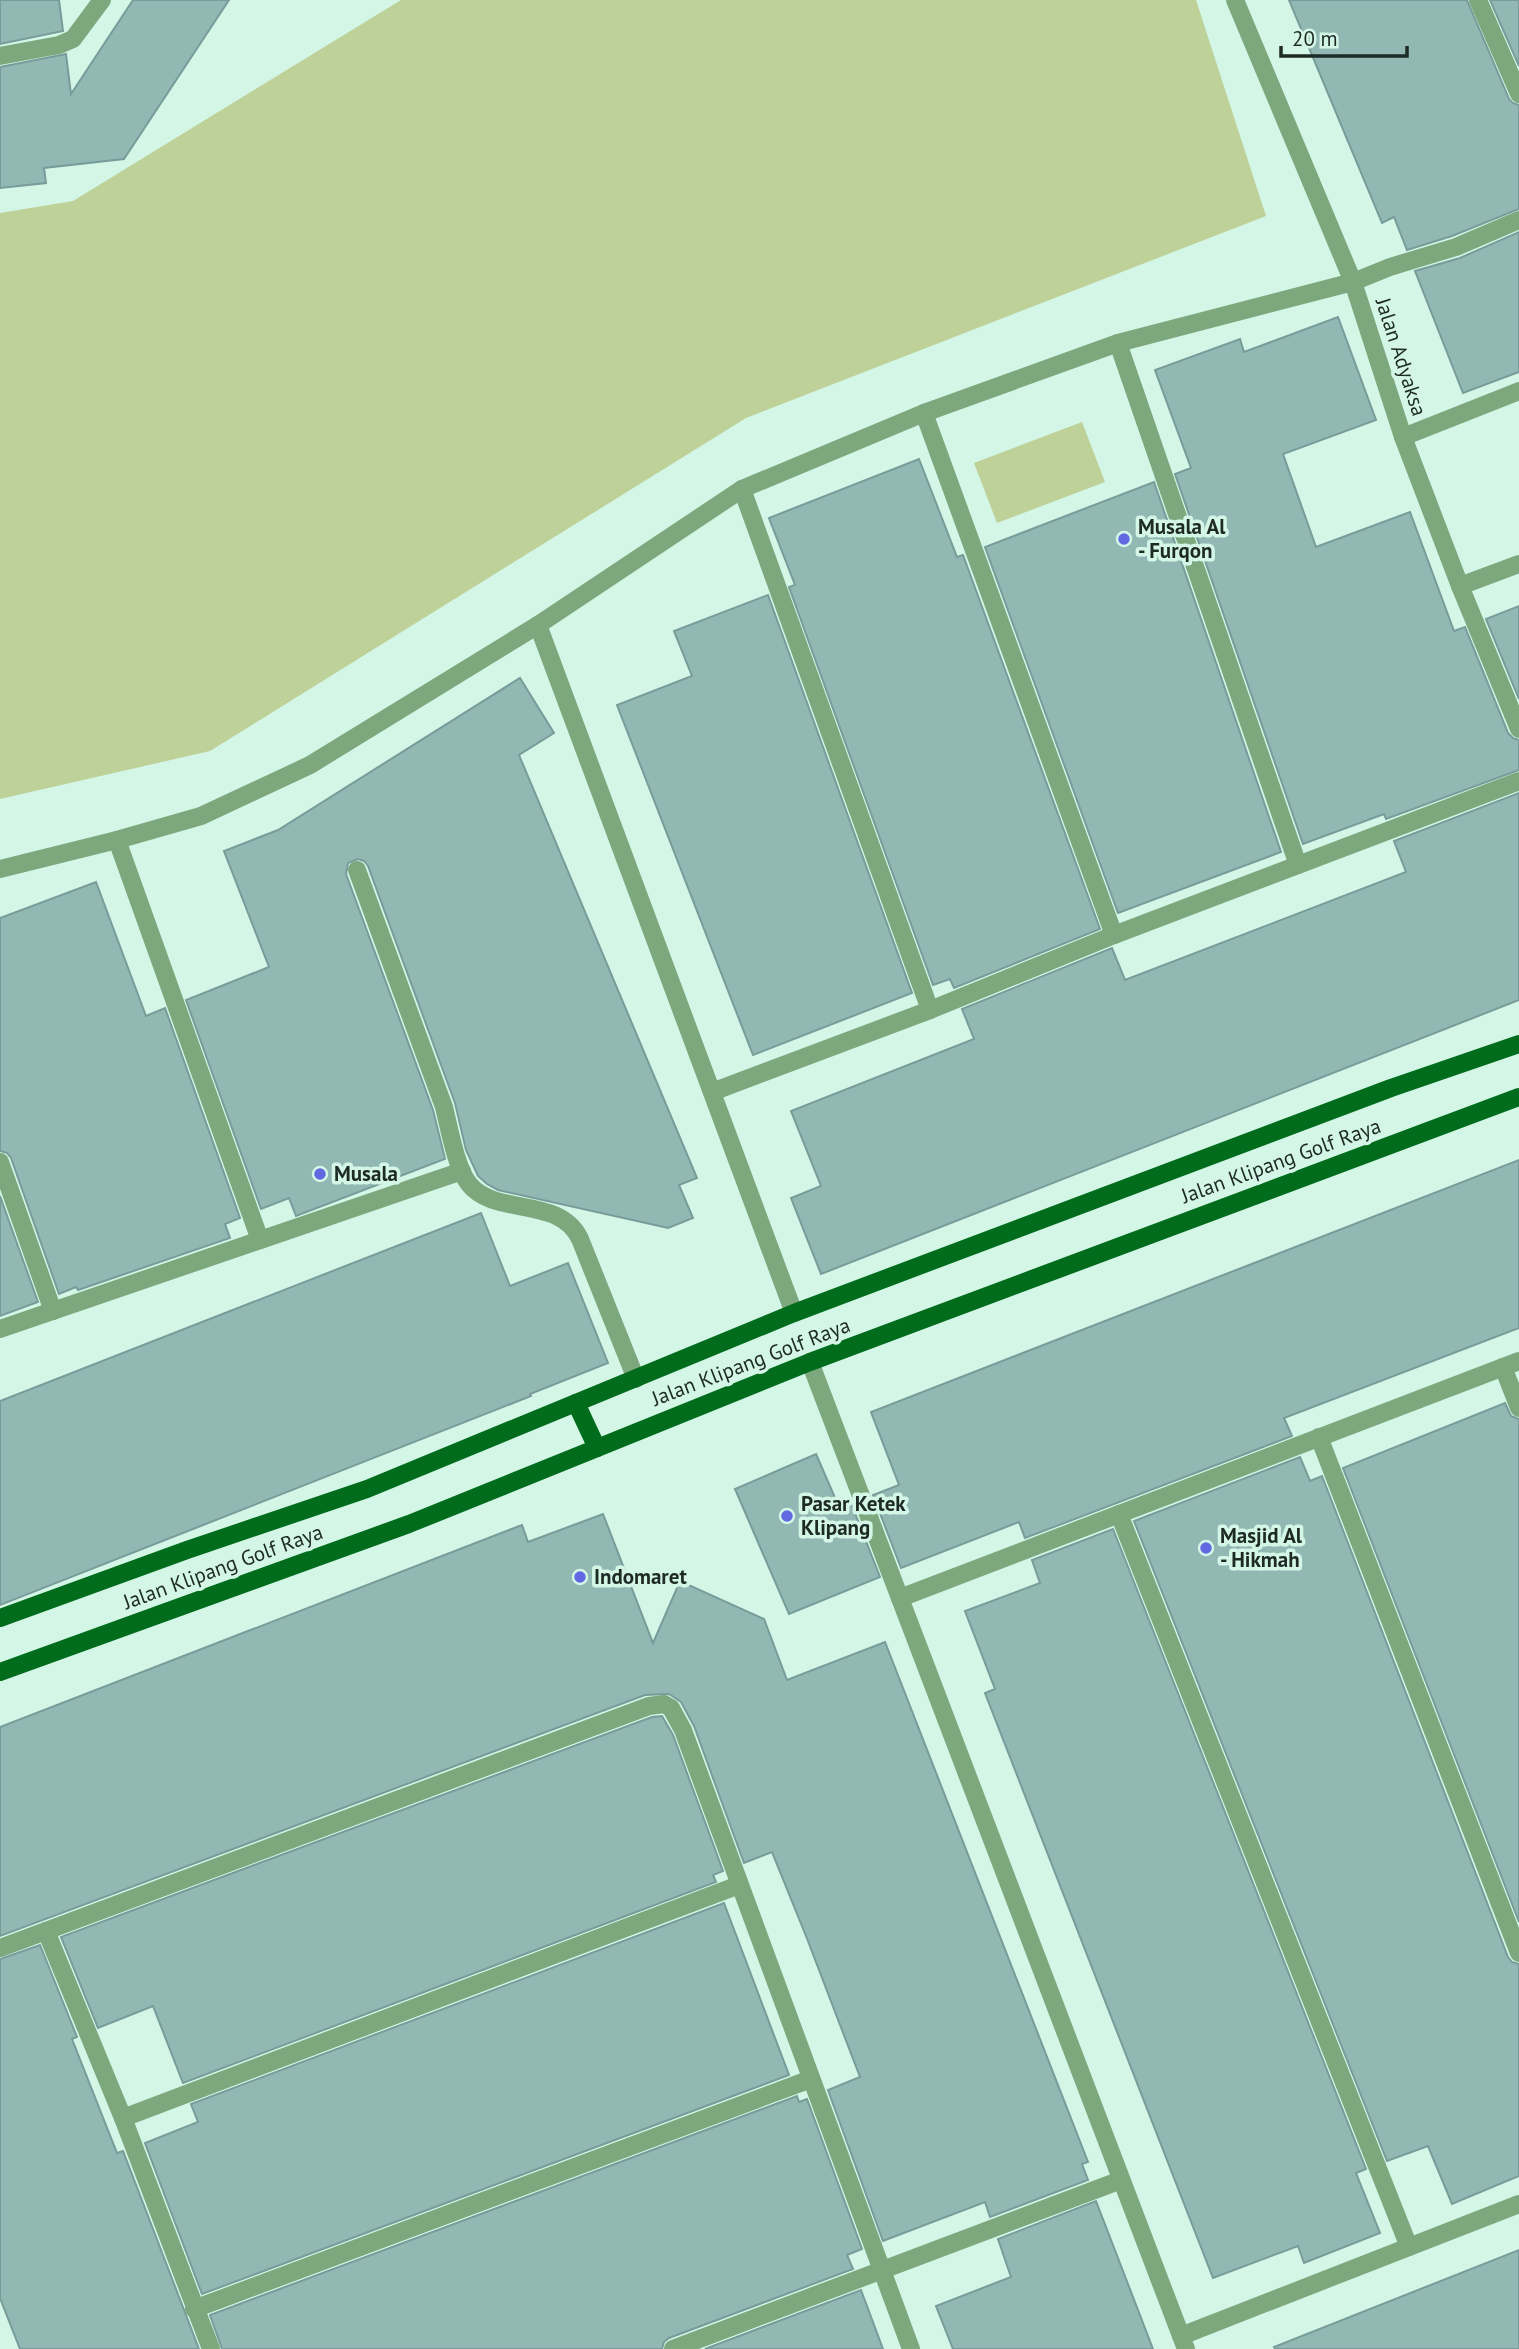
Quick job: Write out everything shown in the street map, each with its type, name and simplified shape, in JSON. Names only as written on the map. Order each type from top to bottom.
[{"type":"main road","name":"Jalan Klipang Golf Raya","points":[[0,1618],[187,1550],[367,1489],[794,1313],[1391,1088],[1519,1044]]},
{"type":"main road","name":"Jalan Klipang Golf Raya","points":[[0,1672],[409,1524],[810,1362],[1519,1097]]},
{"type":"main road","points":[[576,1404],[597,1448]]},
{"type":"street","points":[[0,56],[59,46],[73,39],[102,0]]},
{"type":"street","name":"Jalan Adyaksa","points":[[1236,0],[1353,282],[1403,437],[1519,729]]},
{"type":"street","points":[[1478,0],[1519,94]]},
{"type":"street","points":[[0,869],[201,816],[310,765],[538,625],[742,489],[924,413],[1118,344],[1353,282],[1390,267],[1456,247],[1519,220]]},
{"type":"street","points":[[1118,344],[1298,865]]},
{"type":"street","points":[[1403,437],[1519,391]]},
{"type":"street","points":[[924,413],[1114,934]]},
{"type":"street","points":[[742,489],[930,1010]]},
{"type":"street","points":[[1460,586],[1519,564]]},
{"type":"street","points":[[538,625],[794,1313]]},
{"type":"street","points":[[712,1092],[930,1010],[1114,934],[1519,781]]},
{"type":"street","points":[[117,840],[260,1240]]},
{"type":"street","points":[[357,870],[444,1107],[462,1171],[468,1183],[480,1195],[560,1218],[575,1229],[636,1379]]},
{"type":"street","points":[[0,1162],[53,1311]]},
{"type":"street","points":[[0,1329],[462,1171]]},
{"type":"street","points":[[810,1362],[1183,2342],[1519,2204]]},
{"type":"street","points":[[900,1598],[1511,1364],[1519,1408]]},
{"type":"street","points":[[1319,1437],[1519,1953]]},
{"type":"street","points":[[1119,1514],[1409,2247]]},
{"type":"street","points":[[0,1948],[659,1703],[671,1708],[683,1730],[911,2349]]},
{"type":"street","points":[[123,2118],[739,1885]]},
{"type":"street","points":[[46,1931],[123,2118],[211,2349]]},
{"type":"street","points":[[194,2309],[811,2079]]},
{"type":"street","points":[[677,2348],[1121,2180]]},
{"type":"green space","points":[[401,0],[1196,0],[1266,216],[746,418],[210,751],[0,799],[0,213],[73,201]]},
{"type":"green space","points":[[1082,422],[1105,482],[997,523],[974,463]]},
{"type":"building","points":[[0,0],[59,0],[63,31],[0,44]]},
{"type":"building","points":[[133,0],[229,0],[124,159],[44,168],[46,183],[0,188],[0,67],[66,54],[71,94]]},
{"type":"building","points":[[1289,0],[1467,0],[1509,99],[1519,105],[1519,209],[1452,236],[1407,250],[1394,217],[1382,223]]},
{"type":"building","points":[[1490,0],[1519,0],[1519,66]]},
{"type":"building","points":[[1519,232],[1519,372],[1463,393],[1415,271],[1460,258]]},
{"type":"building","points":[[1338,317],[1376,420],[1283,454],[1316,547],[1410,512],[1454,631],[1465,627],[1508,733],[1519,740],[1519,770],[1386,819],[1384,814],[1303,844],[1175,474],[1191,468],[1155,370],[1240,339],[1244,352]]},
{"type":"building","points":[[919,459],[957,557],[963,555],[1100,929],[954,988],[950,979],[933,985],[789,587],[795,585],[769,518]]},
{"type":"building","points":[[1154,482],[1281,852],[1118,913],[985,547]]},
{"type":"building","points":[[768,595],[912,993],[753,1055],[617,705],[692,676],[674,631]]},
{"type":"building","points":[[1519,606],[1519,699],[1486,619]]},
{"type":"building","points":[[520,678],[554,733],[519,755],[697,1178],[679,1185],[693,1218],[668,1228],[498,1190],[478,1176],[466,1150],[455,1103],[368,866],[358,859],[348,863],[346,874],[433,1110],[445,1159],[296,1216],[289,1198],[261,1209],[186,1000],[269,967],[224,851],[278,830]]},
{"type":"building","points":[[1519,793],[1519,1000],[821,1274],[791,1198],[821,1186],[791,1111],[974,1039],[962,1009],[1112,948],[1125,980],[1406,872],[1394,841]]},
{"type":"building","points":[[96,882],[146,1016],[165,1008],[240,1218],[225,1224],[230,1238],[78,1290],[76,1287],[59,1294],[11,1158],[0,1151],[0,918]]},
{"type":"building","points":[[1519,1160],[1519,1328],[1284,1418],[1292,1436],[1025,1538],[1019,1522],[901,1568],[873,1495],[899,1485],[871,1412]]},
{"type":"building","points":[[0,1196],[38,1302],[0,1316]]},
{"type":"building","points":[[481,1213],[510,1286],[568,1263],[608,1363],[530,1394],[531,1396],[0,1605],[0,1401]]},
{"type":"building","points":[[1505,1403],[1511,1416],[1519,1419],[1519,1922],[1343,1468]]},
{"type":"building","points":[[816,1454],[839,1507],[851,1503],[880,1577],[789,1614],[735,1489]]},
{"type":"building","points":[[1300,1457],[1310,1481],[1322,1476],[1508,1957],[1519,1964],[1519,2176],[1452,2204],[1428,2146],[1387,2161],[1134,1521]]},
{"type":"building","points":[[603,1514],[653,1643],[680,1581],[764,1619],[787,1680],[885,1642],[1088,2162],[1082,2164],[1088,2180],[990,2217],[985,2202],[883,2241],[828,2090],[860,2077],[806,1936],[772,1852],[744,1863],[694,1726],[681,1702],[669,1694],[645,1695],[0,1936],[0,1727],[522,1525],[528,1542]]},
{"type":"building","points":[[1113,1529],[1366,2169],[1356,2173],[1380,2233],[1304,2263],[1298,2246],[1213,2278],[985,1693],[995,1689],[965,1611],[1040,1583],[1032,1560]]},
{"type":"building","points":[[662,1716],[673,1735],[723,1871],[713,1875],[716,1882],[183,2083],[153,2006],[98,2028],[61,1937],[652,1717]]},
{"type":"building","points":[[724,1903],[789,2075],[202,2294],[145,2143],[198,2122],[191,2104]]},
{"type":"building","points":[[40,1945],[77,2037],[72,2039],[117,2153],[123,2151],[199,2349],[20,2349],[0,2298],[0,1959]]},
{"type":"building","points":[[797,2096],[799,2102],[807,2099],[862,2249],[847,2255],[853,2269],[669,2338],[662,2349],[222,2349],[210,2315]]},
{"type":"building","points":[[1096,2201],[1153,2349],[953,2349],[936,2306],[1011,2277],[998,2239]]},
{"type":"building","points":[[1519,2250],[1519,2349],[1274,2347]]},
{"type":"building","points":[[861,2290],[883,2349],[705,2349]]},
{"type":"place","name":"Musala Al - Furqon","points":[[1124,539]]},
{"type":"place","name":"Musala","points":[[320,1174]]},
{"type":"place","name":"Pasar Ketek Klipang","points":[[787,1516]]},
{"type":"place","name":"Masjid Al - Hikmah","points":[[1206,1548]]},
{"type":"place","name":"Indomaret","points":[[580,1577]]}]
